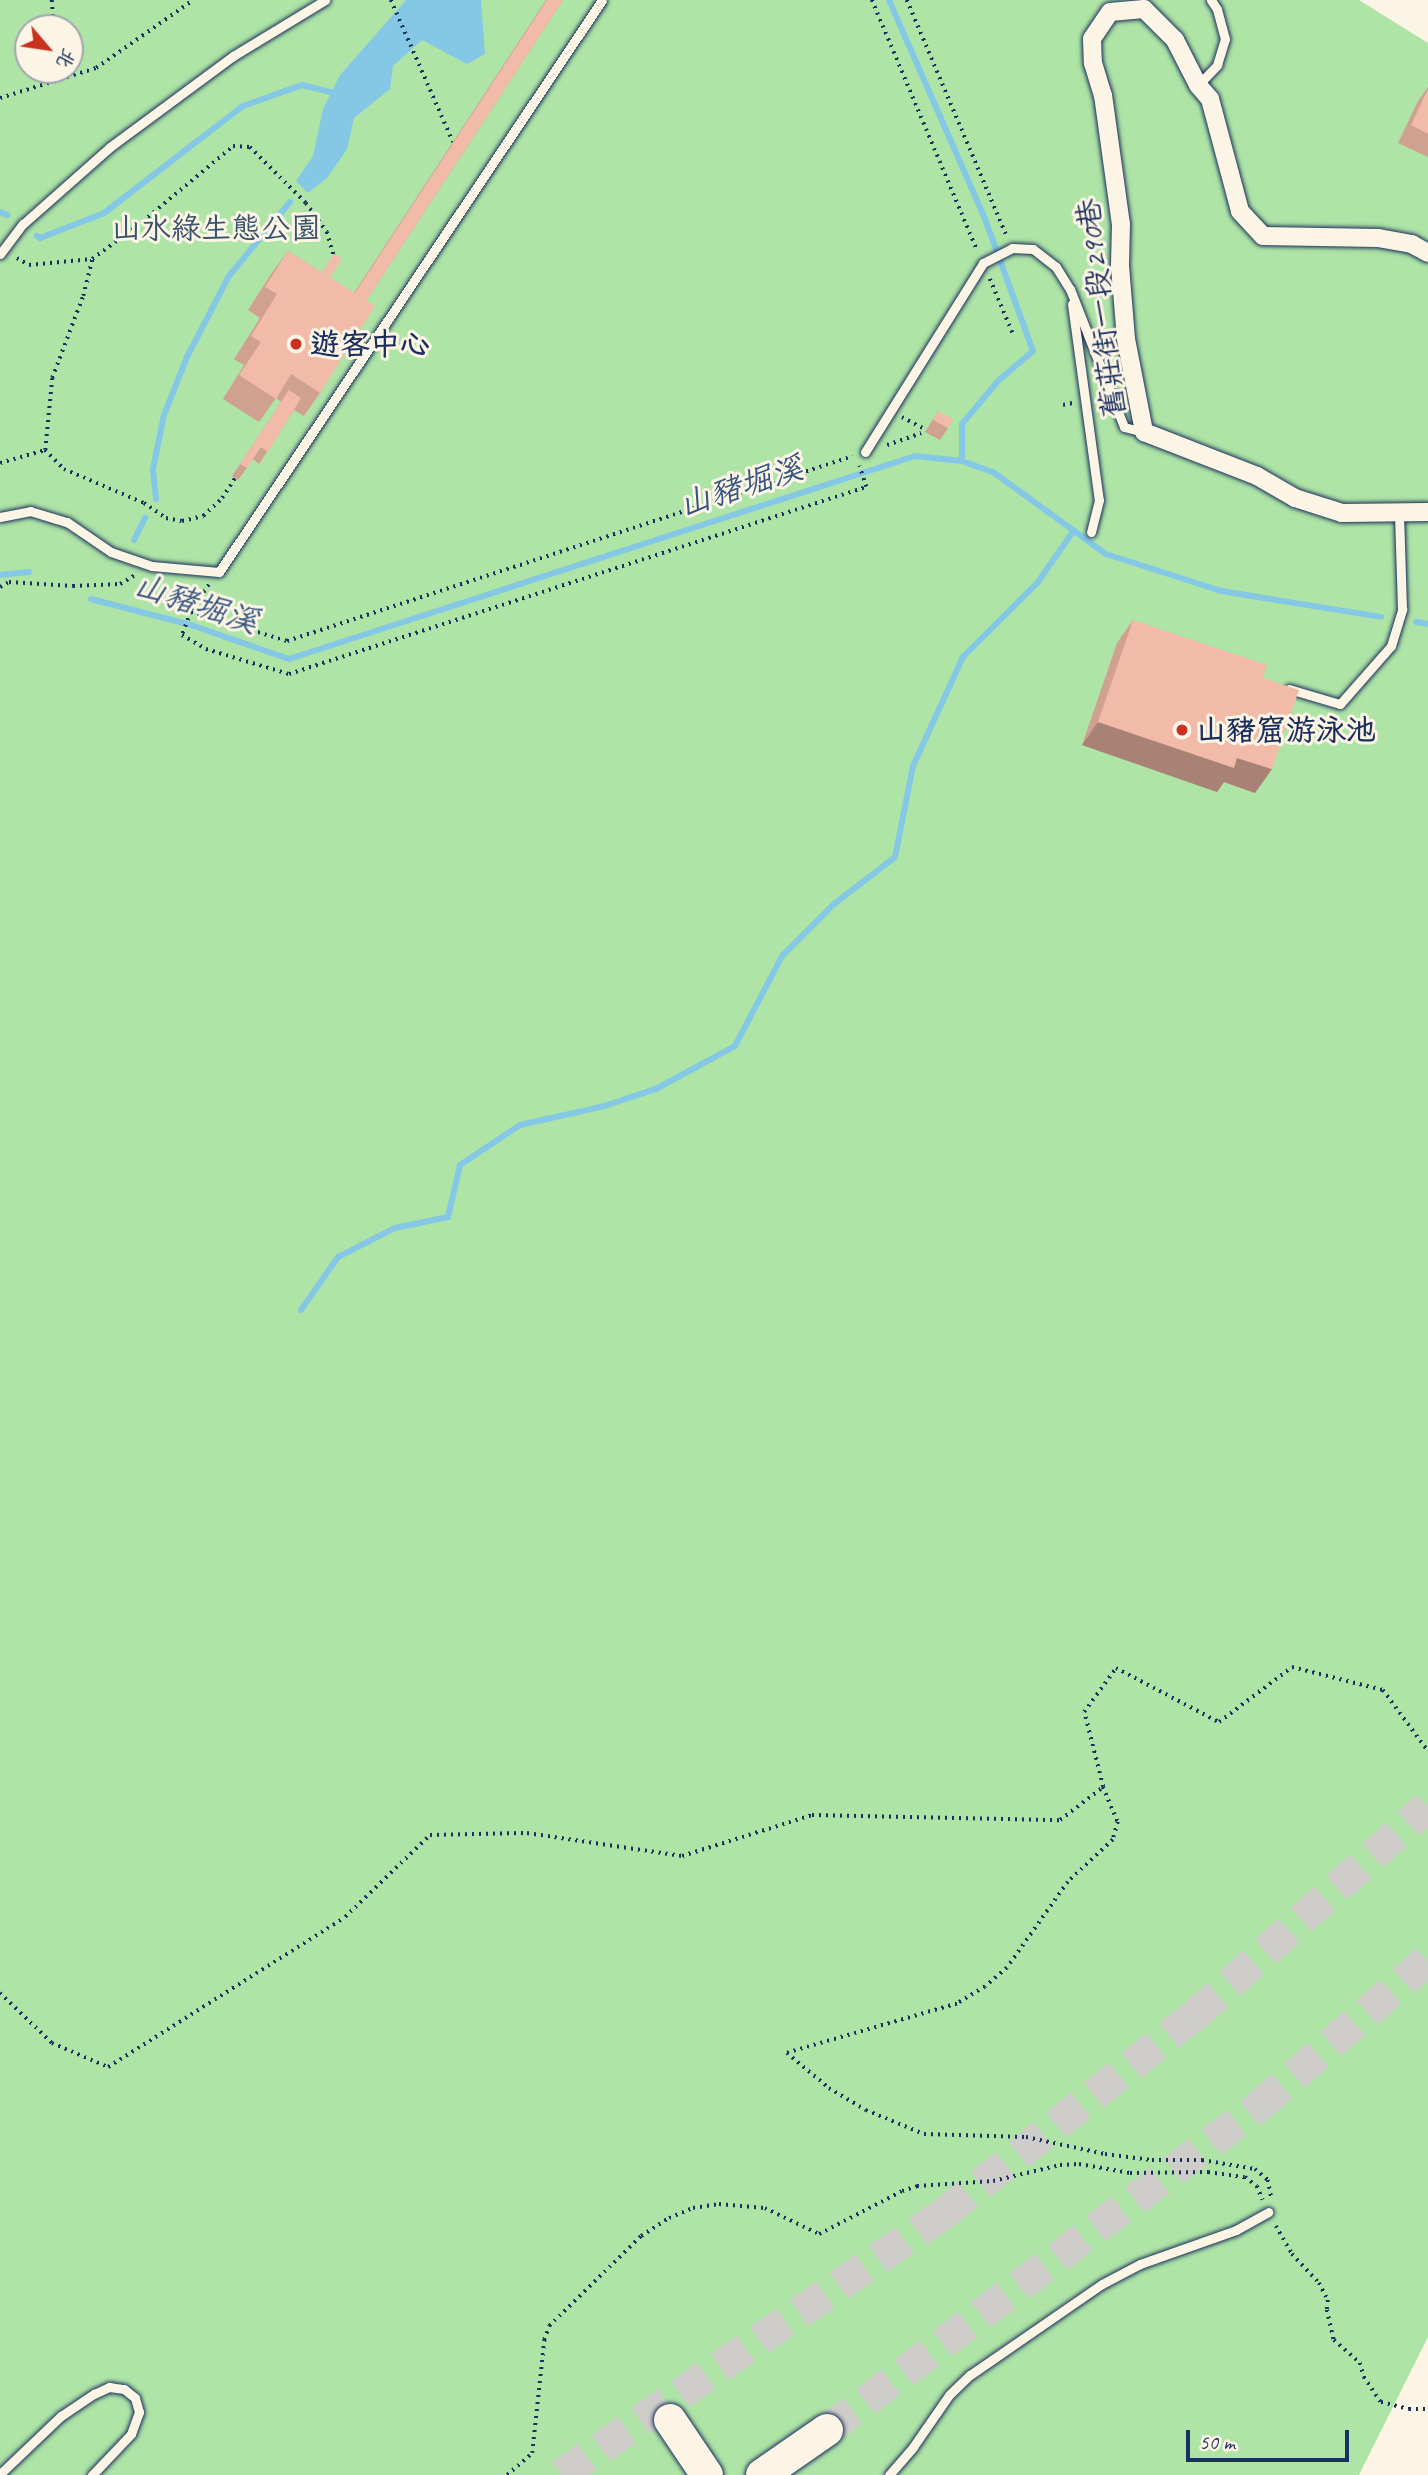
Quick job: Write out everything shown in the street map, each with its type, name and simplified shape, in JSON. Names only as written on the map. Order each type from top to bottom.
[{"type":"highway","points":[[670,2420],[707,2475]]},
{"type":"highway","points":[[762,2475],[827,2430]]},
{"type":"street","name":"舊莊街一段290巷","points":[[1198,85],[1175,40],[1144,9],[1110,12],[1091,39],[1121,224],[1120,266],[1126,339],[1144,432],[1257,476],[1295,498],[1342,513],[1428,512]]},
{"type":"street","points":[[1198,85],[1210,99],[1240,211],[1263,236],[1378,238],[1412,244],[1428,253]]},
{"type":"lane","points":[[2,252],[23,224],[110,147],[233,56],[324,0]]},
{"type":"lane","points":[[0,517],[30,511],[67,522],[111,552],[152,566],[204,573],[219,572],[602,0]]},
{"type":"lane","points":[[1198,85],[1217,65],[1225,39],[1217,9],[1211,0]]},
{"type":"lane","points":[[860,453],[891,411],[983,263],[1012,248],[1033,249],[1056,267],[1070,289],[1124,426],[1144,432]]},
{"type":"lane","points":[[1070,289],[1098,500],[1091,532]]},
{"type":"lane","points":[[1276,684],[1340,704],[1391,646],[1402,609],[1399,514]]},
{"type":"lane","points":[[889,2475],[913,2447],[949,2395],[970,2375],[1102,2284],[1140,2264],[1236,2230],[1268,2212]]},
{"type":"lane","points":[[0,2474],[61,2416],[93,2393],[109,2387],[124,2389],[135,2398],[139,2412],[131,2434],[92,2475]]},
{"type":"path","points":[[84,71],[96,68],[193,0]]},
{"type":"path","points":[[391,0],[421,75],[453,142]]},
{"type":"path","points":[[872,0],[1014,336]]},
{"type":"path","points":[[907,0],[1012,248]]},
{"type":"path","points":[[0,98],[41,84]]},
{"type":"path","points":[[2,252],[29,265],[92,259],[137,226],[233,146],[250,147],[306,203],[327,232],[334,252],[333,262]]},
{"type":"path","points":[[92,259],[83,296],[52,378],[45,450],[64,470],[144,503],[166,518],[182,521],[203,516],[222,498],[234,478]]},
{"type":"path","points":[[191,612],[213,616],[287,641],[923,432],[891,411]]},
{"type":"path","points":[[0,463],[45,450]]},
{"type":"path","points":[[219,572],[191,612],[182,635],[206,649],[289,674],[866,487],[860,453]]},
{"type":"path","points":[[0,587],[9,582],[74,586],[120,584],[152,566]]},
{"type":"path","points":[[1268,2212],[1273,2197],[1268,2180],[1255,2169],[1202,2161],[1105,2154],[1026,2137],[924,2134],[866,2110],[829,2088],[787,2053],[957,2004],[985,1987],[1007,1968],[1068,1882],[1113,1840],[1118,1822],[1103,1787],[1084,1712],[1116,1668],[1219,1723],[1292,1667],[1383,1690],[1428,1751]]},
{"type":"path","points":[[0,1993],[52,2043],[108,2067],[345,1917],[430,1835],[527,1833],[682,1856],[812,1815],[1060,1820],[1103,1787]]},
{"type":"path","points":[[507,2475],[532,2453],[544,2340],[549,2326],[641,2236],[668,2218],[693,2208],[719,2204],[765,2208],[820,2234],[902,2191],[917,2186],[993,2180],[1059,2165],[1079,2164],[1130,2173],[1208,2172],[1245,2177],[1257,2186],[1268,2212],[1292,2254],[1311,2271],[1324,2292],[1334,2340],[1360,2363],[1364,2377],[1381,2402],[1409,2409],[1428,2409]]},
{"type":"green space","name":"山水綠生態公園","points":[[0,0],[1359,0],[1428,43],[1428,2337],[1359,2475],[0,2475]]},
{"type":"water","points":[[406,0],[481,0],[485,54],[467,64],[422,40],[393,66],[390,89],[354,118],[347,149],[327,178],[308,193],[296,181],[313,156],[323,109],[340,75]]},
{"type":"building","points":[[547,0],[563,0],[366,301],[355,293]]},
{"type":"building","points":[[1428,89],[1428,134],[1411,125]]},
{"type":"building","name":"遊客中心","points":[[288,251],[375,306],[320,393],[291,374],[276,399],[239,375],[261,342],[251,336],[277,294],[265,287]]},
{"type":"building","points":[[334,254],[342,259],[330,277],[318,270],[322,272]]},
{"type":"building","points":[[289,390],[301,398],[268,452],[261,447],[247,468],[240,464]]},
{"type":"building","points":[[938,411],[953,419],[948,428],[933,420]]},
{"type":"building","name":"山豬窟游泳池","points":[[1133,620],[1267,665],[1263,678],[1299,690],[1272,769],[1237,758],[1234,768],[1098,722]]},
{"type":"waterway","points":[[889,0],[985,219],[1033,351],[999,380],[962,424],[962,461]]},
{"type":"waterway","name":"山豬堀溪","points":[[37,236],[40,238],[104,213],[243,106],[302,85],[339,94]]},
{"type":"waterway","name":"山豬堀溪","points":[[156,499],[153,469],[164,415],[187,357],[229,276],[290,202]]},
{"type":"waterway","name":"山豬堀溪","points":[[0,212],[7,215]]},
{"type":"waterway","name":"山豬堀溪","points":[[91,599],[191,625],[289,659],[915,456],[962,461],[993,472],[1106,554],[1221,591],[1381,617]]},
{"type":"waterway","name":"山豬堀溪","points":[[134,540],[145,518]]},
{"type":"waterway","points":[[301,1310],[338,1257],[395,1228],[448,1217],[460,1165],[520,1125],[604,1106],[656,1089],[735,1046],[782,956],[834,904],[895,857],[913,766],[963,657],[1038,582],[1074,530]]},
{"type":"waterway","points":[[0,575],[29,572]]},
{"type":"waterway","name":"山豬堀溪","points":[[1416,622],[1428,624]]},
{"type":"tunnel","points":[[561,2475],[943,2214],[1194,2016],[1428,1806]]},
{"type":"tunnel","points":[[827,2430],[1258,2107],[1428,1960]]},
{"type":"place","name":"遊客中心","points":[[296,344]]},
{"type":"place","name":"山豬窟游泳池","points":[[1182,730]]}]
